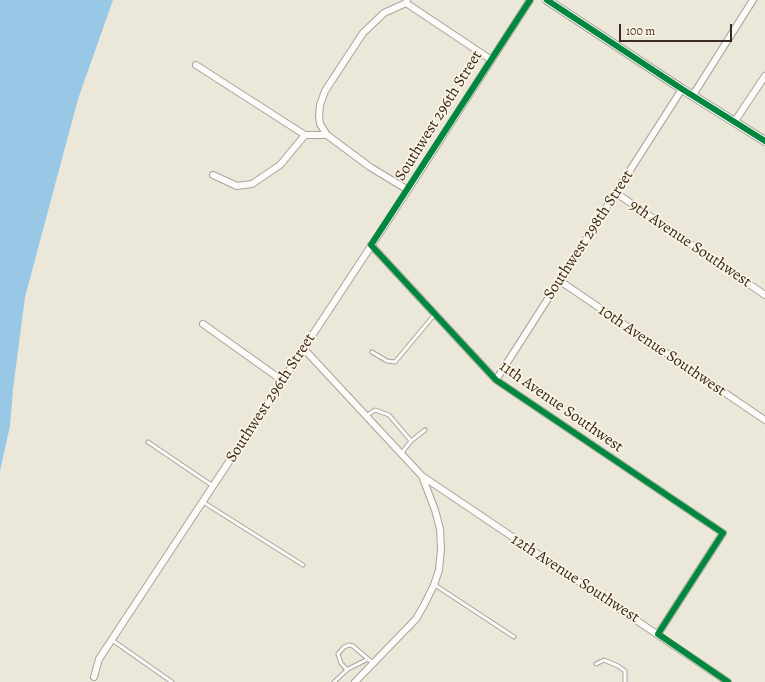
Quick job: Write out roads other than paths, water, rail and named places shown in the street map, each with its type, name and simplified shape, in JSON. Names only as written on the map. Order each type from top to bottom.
[{"type":"street","name":"Southwest 296th Street","points":[[94,677],[99,659],[408,190],[490,59],[530,0]]},
{"type":"street","points":[[546,0],[682,89],[765,141]]},
{"type":"street","points":[[693,95],[754,0]]},
{"type":"street","points":[[408,190],[370,167],[327,135],[320,124],[319,116],[320,104],[326,91],[363,33],[384,13],[407,2],[490,59]]},
{"type":"street","points":[[196,65],[305,135],[327,135]]},
{"type":"street","points":[[735,122],[765,76]]},
{"type":"street","name":"Southwest 298th Street","points":[[496,380],[682,89]]},
{"type":"street","points":[[213,175],[237,186],[252,184],[280,165],[305,135]]},
{"type":"street","name":"9th Avenue Southwest","points":[[616,193],[765,295]]},
{"type":"street","name":"11th Avenue Southwest","points":[[371,245],[496,380],[724,533],[658,634]]},
{"type":"street","name":"10th Avenue Southwest","points":[[560,281],[765,420]]},
{"type":"street","points":[[203,324],[283,381]]},
{"type":"street","points":[[304,349],[422,476],[435,510],[440,529],[441,549],[439,570],[434,585],[416,619],[371,661],[355,682]]},
{"type":"street","name":"12th Avenue Southwest","points":[[422,476],[559,570],[658,634],[728,682]]},
{"type":"lane","points":[[372,352],[387,361],[395,362],[435,314]]},
{"type":"lane","points":[[366,416],[375,410],[389,415],[411,441]]},
{"type":"lane","points":[[401,454],[411,441],[425,430]]},
{"type":"lane","points":[[148,442],[214,486]]},
{"type":"lane","points":[[203,502],[303,565]]},
{"type":"lane","points":[[434,585],[514,637]]},
{"type":"lane","points":[[112,640],[172,682]]},
{"type":"lane","points":[[346,670],[341,663],[338,654],[344,647],[353,646],[371,661]]},
{"type":"lane","points":[[596,664],[604,660],[618,666],[625,671],[625,682]]},
{"type":"lane","points":[[334,682],[346,670],[371,661]]},
{"type":"water","points":[[0,0],[113,0],[78,99],[25,297],[13,389],[10,426],[0,471]]}]
